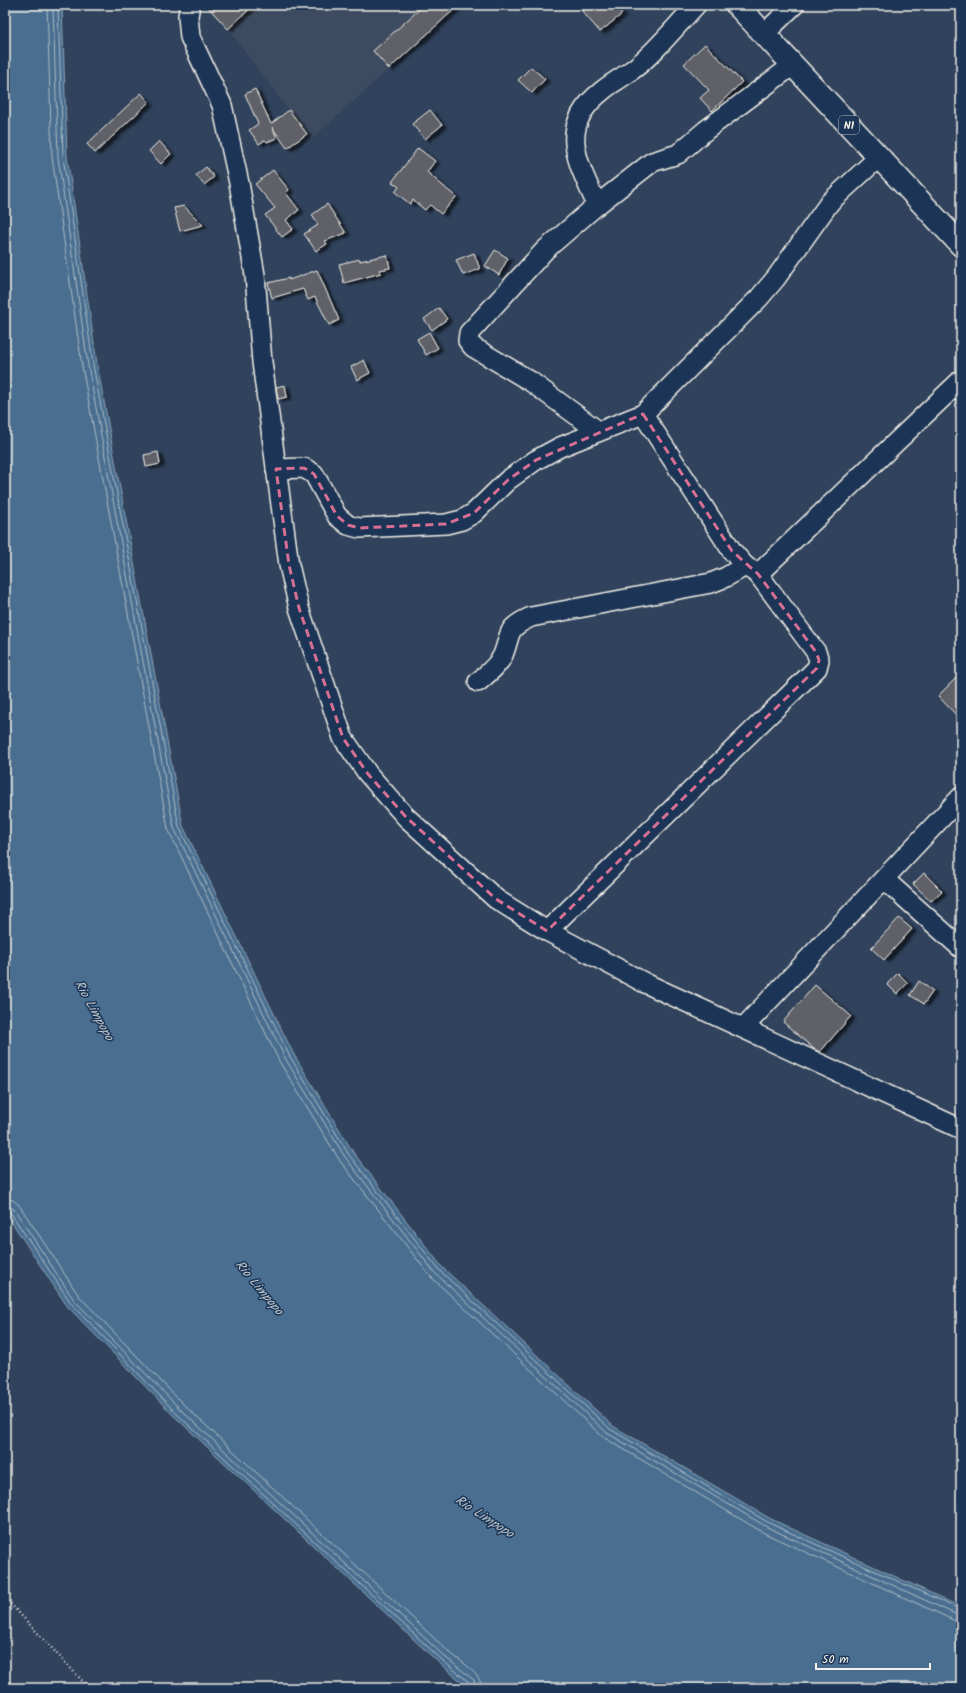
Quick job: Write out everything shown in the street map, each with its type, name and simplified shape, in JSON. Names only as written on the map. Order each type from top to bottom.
[{"type":"highway","name":"N1","points":[[737,5],[961,245]]},
{"type":"street","points":[[190,5],[188,16],[190,37],[222,105],[239,183],[255,275],[262,362],[289,566],[299,608],[343,738],[368,774],[406,817],[496,899],[547,931],[645,983],[961,1129]]},
{"type":"street","points":[[597,205],[577,161],[573,142],[577,123],[586,106],[600,92],[632,70],[696,5]]},
{"type":"street","points":[[764,34],[794,5]]},
{"type":"street","points":[[598,432],[530,381],[473,347],[468,341],[469,333],[545,250],[597,205],[652,162],[678,154],[706,130],[793,65]]},
{"type":"street","points":[[276,469],[304,468],[314,474],[337,516],[348,525],[359,528],[446,524],[462,520],[474,513],[508,480],[536,460],[560,447],[643,414],[759,298],[776,278],[830,202],[879,157]]},
{"type":"street","points":[[478,682],[495,667],[503,655],[508,634],[518,623],[531,617],[711,584],[726,577],[751,570],[961,380]]},
{"type":"street","points":[[547,931],[817,668],[819,660],[816,652],[751,570],[732,551],[643,414]]},
{"type":"street","points":[[743,1028],[961,797]]},
{"type":"street","points":[[884,878],[961,948]]},
{"type":"path","points":[[5,1598],[90,1688]]},
{"type":"highlighted area","points":[[643,414],[732,551],[758,574],[816,652],[819,660],[817,668],[547,931],[496,899],[406,817],[368,774],[343,738],[299,608],[289,565],[276,469],[304,468],[314,474],[337,516],[348,525],[359,528],[446,524],[474,513],[508,480],[536,460]]},
{"type":"shaded area","points":[[254,5],[459,5],[311,140],[228,29]]},
{"type":"water","name":"Rio Limpopo","points":[[5,5],[62,5],[67,156],[97,364],[183,826],[293,1053],[353,1152],[442,1267],[613,1426],[771,1519],[961,1607],[961,1688],[469,1688],[439,1663],[174,1416],[67,1306],[5,1212]]},
{"type":"building","points":[[206,5],[254,5],[228,29]]},
{"type":"building","points":[[424,5],[459,5],[389,69],[373,51]]},
{"type":"building","points":[[589,5],[614,5],[622,14],[600,32],[582,11]]},
{"type":"building","points":[[705,44],[742,82],[712,111],[700,98],[709,90],[684,64]]},
{"type":"building","points":[[531,67],[545,79],[532,93],[518,80]]},
{"type":"building","points":[[255,89],[271,124],[289,110],[307,134],[287,148],[272,127],[277,138],[267,142],[265,140],[259,144],[249,130],[258,124],[245,94]]},
{"type":"building","points":[[141,93],[149,102],[95,153],[87,144]]},
{"type":"building","points":[[430,110],[442,125],[425,139],[412,124]]},
{"type":"building","points":[[159,141],[171,154],[161,164],[149,151]]},
{"type":"building","points":[[418,148],[435,161],[427,172],[456,197],[441,214],[430,205],[425,210],[413,200],[410,204],[395,192],[399,187],[392,182]]},
{"type":"building","points":[[206,167],[214,177],[204,185],[196,175]]},
{"type":"building","points":[[273,170],[289,190],[286,193],[299,210],[286,220],[293,229],[282,237],[265,215],[275,208],[255,184]]},
{"type":"building","points":[[327,204],[346,233],[325,241],[327,244],[316,251],[304,234],[318,225],[312,215]]},
{"type":"building","points":[[184,206],[203,225],[180,231],[174,208]]},
{"type":"building","points":[[495,250],[508,258],[499,275],[485,266]]},
{"type":"building","points":[[474,253],[480,269],[463,275],[456,260]]},
{"type":"building","points":[[387,255],[390,268],[380,270],[381,273],[344,283],[339,264]]},
{"type":"building","points":[[317,270],[339,320],[329,325],[315,297],[308,300],[303,289],[272,298],[268,283],[289,278],[289,280]]},
{"type":"building","points":[[439,308],[447,319],[432,330],[424,319]]},
{"type":"building","points":[[429,332],[438,348],[426,355],[417,339]]},
{"type":"building","points":[[364,360],[370,373],[357,380],[351,367]]},
{"type":"building","points":[[285,385],[287,397],[278,399],[276,387]]},
{"type":"building","points":[[158,452],[160,464],[146,467],[144,455]]},
{"type":"building","points":[[961,673],[961,720],[938,696]]},
{"type":"building","points":[[924,873],[942,891],[931,901],[913,884]]},
{"type":"building","points":[[899,918],[912,929],[884,960],[871,948]]},
{"type":"building","points":[[898,973],[908,983],[897,994],[887,984]]},
{"type":"building","points":[[919,981],[933,991],[924,1004],[910,995]]},
{"type":"building","points":[[815,985],[851,1016],[820,1052],[814,1049],[783,1022]]}]
